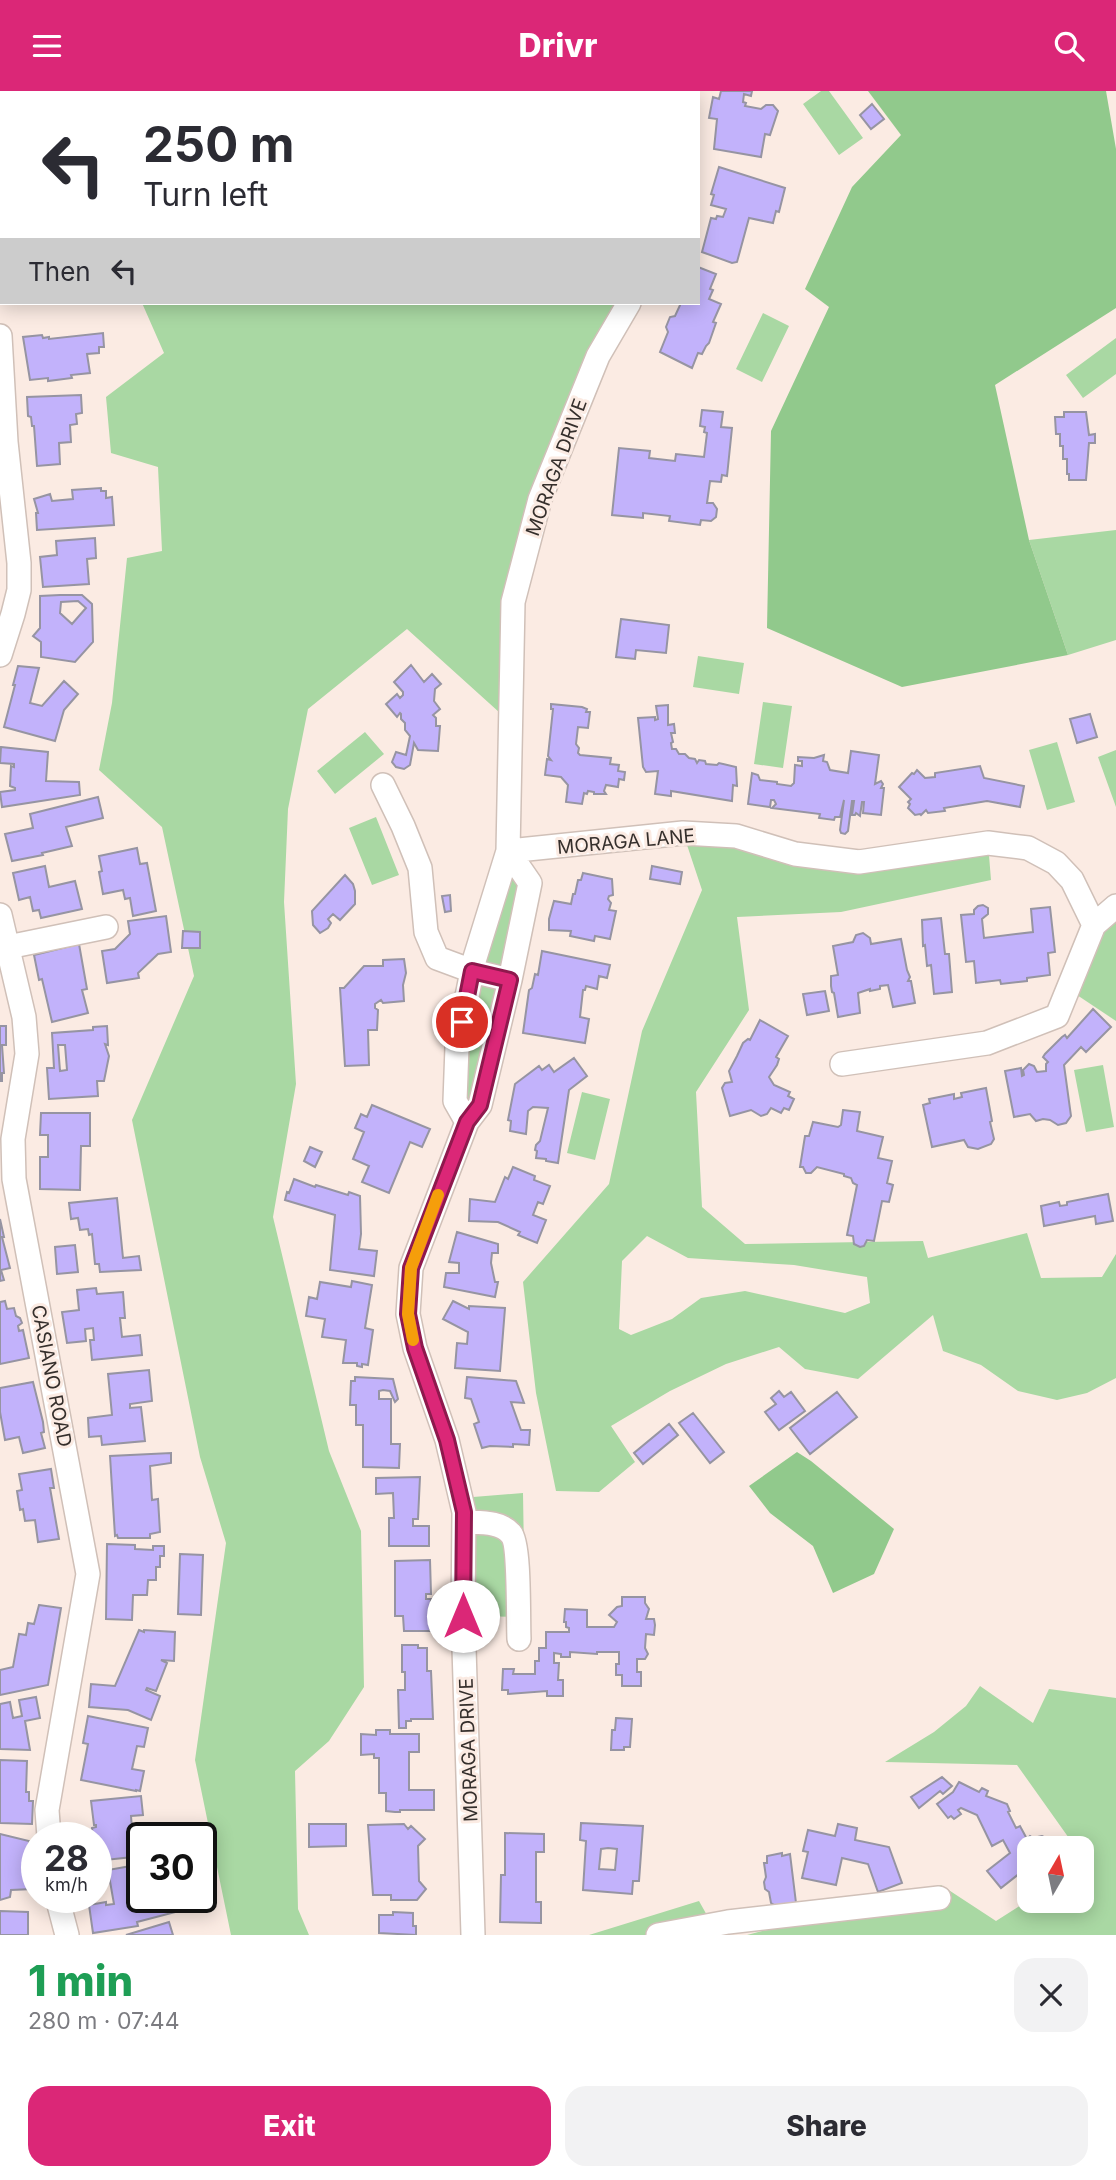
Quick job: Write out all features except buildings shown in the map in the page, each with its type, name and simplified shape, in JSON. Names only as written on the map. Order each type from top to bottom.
[{"type":"street","name":"MORAGA DRIVE","points":[[467,1122],[455,1101],[457,1047],[472,971],[508,851],[513,603],[540,499],[598,356],[628,305]]},
{"type":"street","points":[[0,336],[19,590],[0,655]]},
{"type":"street","points":[[383,785],[420,869],[426,932],[437,958],[472,971],[510,980]]},
{"type":"street","name":"MORAGA LANE","points":[[508,851],[683,833],[736,836],[795,854],[859,862],[988,843],[1028,848],[1056,863],[1072,880],[1094,925]]},
{"type":"street","name":"MORAGA DRIVE","points":[[473,1935],[463,1616],[464,1512],[447,1440],[415,1348],[408,1314],[411,1268],[467,1122],[480,1105],[510,980],[530,883],[508,851]]},
{"type":"street","points":[[842,1064],[987,1043],[1056,1016],[1094,925],[1116,906]]},
{"type":"street","name":"CASIANO ROAD","points":[[0,915],[24,1017],[27,1053],[13,1139],[14,1179],[88,1574],[47,1810],[48,1822]]},
{"type":"street","points":[[8,947],[106,927]]},
{"type":"street","points":[[464,1522],[492,1524],[513,1535],[519,1639]]},
{"type":"street","points":[[658,1935],[728,1922],[939,1898]]},
{"type":"street","points":[[61,1913],[67,1935]]},
{"type":"green space","points":[[821,91],[829,91],[863,138],[839,155],[803,104]]},
{"type":"green space","points":[[868,91],[1106,91],[1116,149],[1116,308],[995,385],[1029,540],[1068,655],[902,687],[767,628],[771,431],[829,307],[805,289],[852,187],[901,135]]},
{"type":"green space","points":[[143,305],[628,305],[598,356],[513,602],[510,722],[407,629],[308,709],[288,809],[284,902],[296,1084],[273,1217],[329,1451],[361,1531],[364,1687],[329,1741],[295,1771],[298,1909],[309,1935],[231,1935],[217,1867],[217,1822],[208,1822],[195,1760],[226,1543],[200,1457],[132,1120],[194,976],[162,827],[99,770],[112,703],[127,558],[162,551],[158,467],[111,453],[106,397],[164,353]]},
{"type":"green space","points":[[763,313],[789,326],[762,382],[736,369]]},
{"type":"green space","points":[[1116,338],[1116,374],[1083,398],[1066,375]]},
{"type":"green space","points":[[1116,530],[1116,640],[1068,655],[1029,540]]},
{"type":"green space","points":[[698,656],[744,663],[739,694],[693,687]]},
{"type":"green space","points":[[763,702],[792,706],[783,768],[754,764]]},
{"type":"green space","points":[[365,732],[384,754],[335,794],[317,771]]},
{"type":"green space","points":[[1057,742],[1075,802],[1047,810],[1029,750]]},
{"type":"green space","points":[[1116,750],[1116,807],[1098,757]]},
{"type":"green space","points":[[376,817],[399,875],[372,885],[349,828]]},
{"type":"green space","points":[[683,833],[859,862],[988,843],[991,880],[841,912],[737,917],[749,1010],[696,1092],[702,1207],[745,1244],[923,1241],[928,1258],[1027,1233],[1041,1278],[1102,1277],[1116,1254],[1116,1378],[1087,1393],[1057,1400],[1018,1391],[981,1365],[943,1351],[933,1315],[858,1379],[805,1369],[779,1347],[726,1364],[670,1391],[611,1426],[635,1462],[599,1492],[556,1491],[536,1393],[523,1282],[609,1184],[642,1031],[702,890]],"holes":[[[647,1236],[688,1258],[794,1265],[867,1277],[870,1303],[845,1313],[745,1291],[701,1298],[672,1319],[631,1335],[619,1329],[622,1261]]]},
{"type":"green space","points":[[508,851],[530,883],[467,1122],[457,1047]]},
{"type":"green space","points":[[1116,906],[1116,1021],[1068,989]]},
{"type":"green space","points":[[1103,1065],[1114,1127],[1086,1132],[1074,1070]]},
{"type":"green space","points":[[582,1092],[610,1099],[595,1160],[567,1153]]},
{"type":"green space","points":[[797,1452],[894,1529],[874,1574],[833,1593],[813,1546],[770,1513],[749,1486]]},
{"type":"green space","points":[[523,1493],[525,1617],[463,1616],[461,1498]]},
{"type":"green space","points":[[980,1686],[1033,1723],[1049,1689],[1116,1698],[1116,1935],[747,1935],[941,1885],[996,1921],[1017,1908],[1017,1913],[1094,1913],[1094,1836],[1067,1836],[1017,1765],[885,1762],[934,1732],[966,1706]]},
{"type":"green space","points":[[699,1901],[718,1935],[589,1935]]},
{"type":"slow traffic","points":[[413,1340],[408,1314],[411,1268],[438,1195]]},
{"type":"route","points":[[462,1022],[472,971],[510,980],[480,1105],[467,1122],[411,1268],[408,1314],[415,1348],[447,1440],[464,1512],[463,1616]]}]
